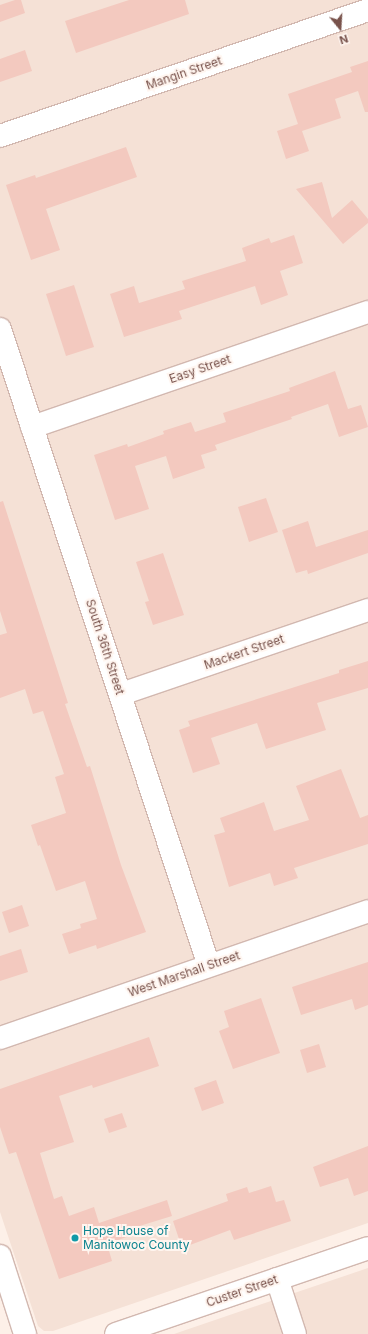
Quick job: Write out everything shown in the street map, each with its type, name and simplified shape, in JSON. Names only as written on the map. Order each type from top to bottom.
[{"type":"street","name":"Mangin Street","points":[[0,136],[368,10]]},
{"type":"street","name":"Easy Street","points":[[32,427],[368,312]]},
{"type":"street","name":"South 36th Street","points":[[0,329],[209,966]]},
{"type":"street","name":"Mackert Street","points":[[121,694],[368,610]]},
{"type":"street","name":"West Marshall Street","points":[[0,1038],[368,911]]},
{"type":"street","name":"Custer Street","points":[[116,1334],[368,1248]]},
{"type":"street","points":[[0,1256],[25,1334]]},
{"type":"street","points":[[277,1279],[295,1334]]},
{"type":"shaded area","points":[[0,0],[368,0],[368,1223],[53,1331],[44,1331],[38,1326],[0,1212]]},
{"type":"shaded area","points":[[368,1268],[368,1334],[174,1334]]},
{"type":"building","points":[[15,0],[21,0],[25,13],[0,22],[0,5]]},
{"type":"building","points":[[129,0],[185,0],[189,14],[76,53],[65,21]]},
{"type":"building","points":[[25,50],[32,71],[0,82],[0,59]]},
{"type":"building","points":[[368,61],[368,112],[365,112],[358,91],[335,99],[341,118],[302,131],[309,151],[286,159],[277,131],[298,124],[288,94],[352,72],[350,67]]},
{"type":"building","points":[[126,147],[137,177],[46,209],[60,250],[31,260],[6,185],[35,175],[36,178]]},
{"type":"building","points":[[322,182],[332,218],[352,200],[368,219],[368,223],[343,244],[296,189]]},
{"type":"building","points":[[294,235],[303,263],[280,271],[288,295],[261,305],[255,286],[179,311],[182,319],[124,337],[110,294],[134,286],[139,303],[185,289],[182,281],[246,261],[242,248],[269,238],[271,243]]},
{"type":"building","points":[[74,285],[94,347],[66,356],[46,294]]},
{"type":"building","points":[[335,371],[348,409],[361,405],[368,427],[339,437],[328,404],[291,417],[292,419],[215,445],[217,450],[201,455],[205,468],[173,479],[166,456],[135,466],[149,509],[115,520],[94,455],[127,444],[128,447],[164,434],[163,431],[191,422],[195,432],[226,422],[223,413],[290,391],[289,388]]},
{"type":"building","points":[[266,498],[278,532],[249,542],[238,507]]},
{"type":"building","points":[[3,501],[68,703],[65,704],[87,767],[90,766],[121,865],[146,932],[97,949],[96,945],[69,954],[62,934],[81,928],[80,924],[97,919],[85,881],[56,891],[40,845],[38,846],[31,825],[66,813],[55,777],[64,774],[43,711],[33,714],[25,689],[0,698],[0,635],[7,633],[0,611],[0,502]]},
{"type":"building","points":[[308,521],[316,547],[368,530],[368,553],[308,574],[307,570],[296,573],[282,530]]},
{"type":"building","points":[[163,553],[184,615],[153,625],[145,602],[149,601],[136,562]]},
{"type":"building","points":[[368,661],[368,688],[317,703],[326,730],[266,749],[257,723],[211,738],[220,764],[193,773],[179,730],[190,726],[188,721],[339,673],[339,670]]},
{"type":"building","points":[[341,769],[360,818],[368,815],[368,844],[294,868],[298,878],[274,886],[270,873],[229,887],[214,835],[225,832],[220,818],[264,802],[274,831],[309,820],[296,786]]},
{"type":"building","points":[[22,905],[29,926],[9,933],[2,912]]},
{"type":"building","points":[[21,949],[28,972],[0,981],[0,956]]},
{"type":"building","points":[[368,962],[368,1005],[355,1010],[352,999],[301,1015],[292,987]]},
{"type":"building","points":[[261,998],[280,1053],[233,1069],[219,1031],[229,1027],[224,1011]]},
{"type":"building","points":[[149,1037],[159,1066],[93,1088],[92,1085],[59,1096],[74,1142],[40,1153],[54,1199],[62,1196],[69,1216],[94,1207],[99,1223],[167,1200],[172,1216],[133,1228],[135,1234],[107,1244],[112,1261],[59,1279],[16,1152],[9,1154],[0,1127],[0,1089]]},
{"type":"building","points":[[319,1044],[326,1067],[307,1073],[300,1050]]},
{"type":"building","points":[[216,1080],[224,1103],[202,1111],[194,1088]]},
{"type":"building","points":[[122,1113],[127,1127],[109,1133],[104,1119]]},
{"type":"building","points":[[368,1146],[368,1191],[354,1196],[348,1178],[320,1187],[313,1167]]},
{"type":"building","points":[[271,1186],[276,1202],[284,1200],[291,1221],[234,1240],[230,1230],[182,1248],[173,1221],[228,1201],[226,1194],[247,1187],[249,1193]]},
{"type":"place","name":"Hope House of Manitowoc County","points":[[75,1238]]}]
